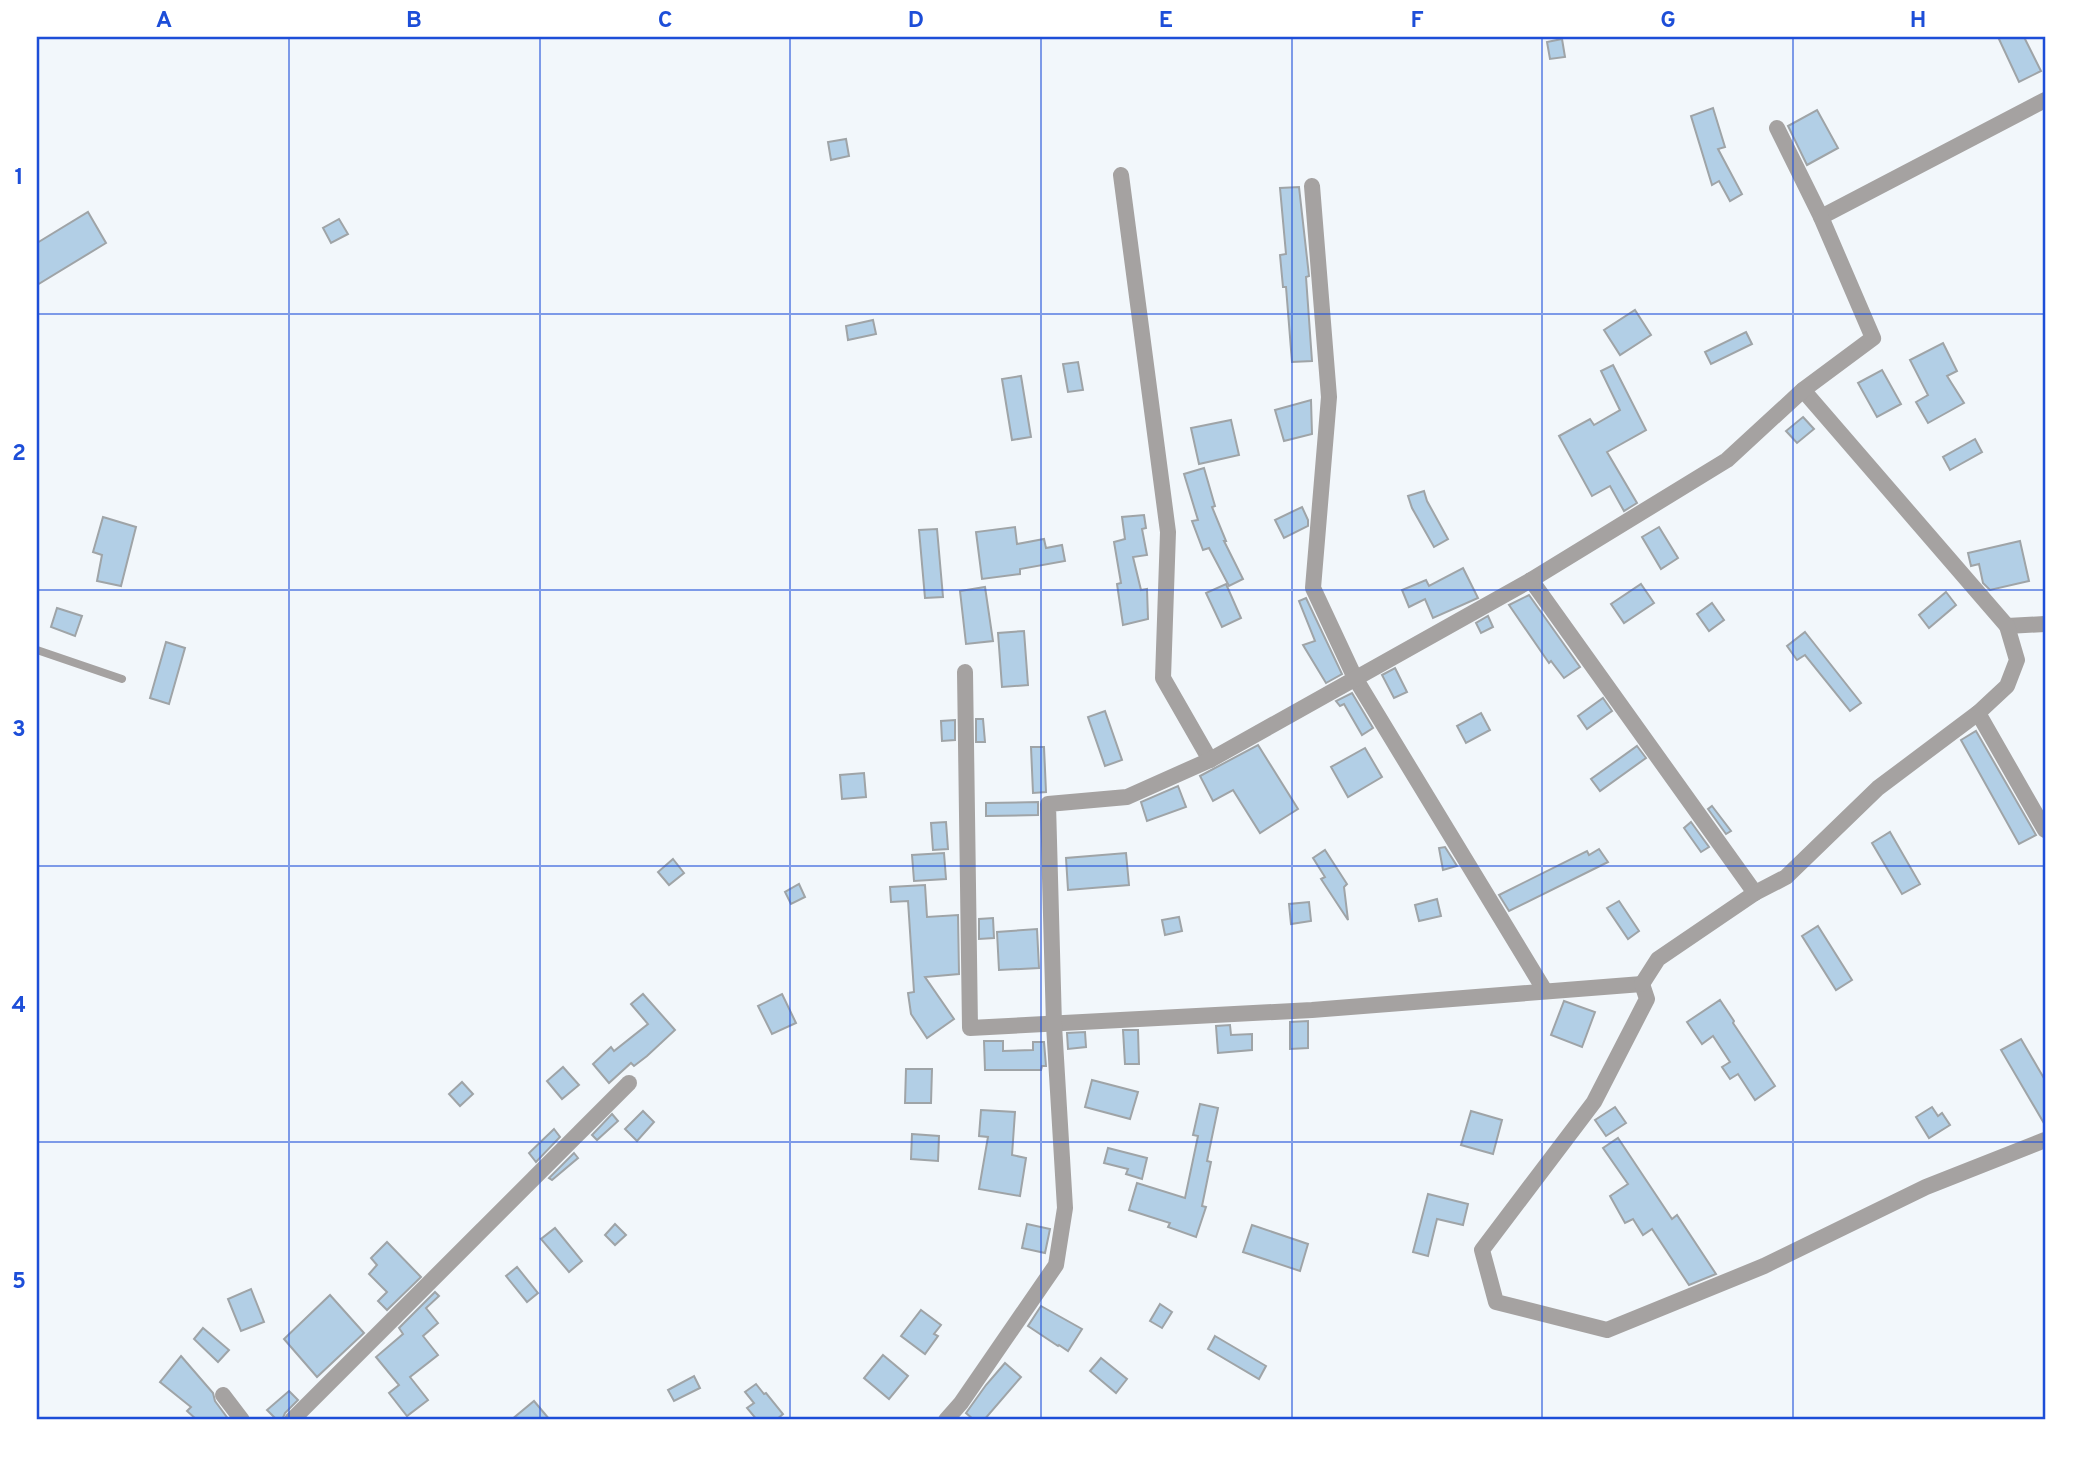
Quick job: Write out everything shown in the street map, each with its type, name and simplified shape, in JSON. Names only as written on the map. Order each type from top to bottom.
[{"type":"street","points":[[1821,217],[2045,100]]},
{"type":"street","points":[[946,1420],[961,1403],[1056,1265],[1065,1208],[1054,1025],[1048,804],[1127,797],[1210,760],[1531,580],[1727,460],[1803,390],[1873,338],[1821,217],[1777,128]]},
{"type":"street","points":[[1121,175],[1168,532],[1163,678],[1210,760]]},
{"type":"street","points":[[1312,186],[1329,397],[1313,588],[1355,678],[1545,991]]},
{"type":"street","points":[[1642,984],[1658,959],[1755,893],[1786,877],[1878,788],[1978,713],[2007,687],[2017,660],[2007,626],[1803,390]]},
{"type":"street","points":[[1531,580],[1755,893]]},
{"type":"street","points":[[2007,626],[2045,624]]},
{"type":"street","points":[[965,672],[970,1028],[1312,1010],[1642,984]]},
{"type":"street","points":[[1978,713],[2045,830]]},
{"type":"street","points":[[1642,984],[1647,999],[1594,1102],[1482,1250],[1496,1302],[1607,1330],[1764,1266],[1926,1187],[2045,1140]]},
{"type":"street","points":[[292,1420],[629,1083]]},
{"type":"street","points":[[223,1395],[242,1420]]},
{"type":"lane","points":[[37,650],[122,679]]},
{"type":"building","points":[[1998,37],[2024,37],[2041,71],[2019,82]]},
{"type":"building","points":[[1562,39],[1565,57],[1550,59],[1547,42]]},
{"type":"building","points":[[1713,108],[1725,147],[1718,149],[1742,194],[1730,201],[1719,181],[1712,185],[1691,116]]},
{"type":"building","points":[[1817,110],[1838,148],[1807,165],[1788,126]]},
{"type":"building","points":[[846,139],[849,156],[831,160],[828,142]]},
{"type":"building","points":[[1299,187],[1309,276],[1306,277],[1312,361],[1292,362],[1286,287],[1283,287],[1280,255],[1286,254],[1280,188]]},
{"type":"building","points":[[88,212],[106,243],[37,285],[37,243]]},
{"type":"building","points":[[339,219],[348,234],[331,243],[323,228]]},
{"type":"building","points":[[1635,310],[1651,335],[1620,355],[1604,330]]},
{"type":"building","points":[[873,320],[876,334],[848,340],[846,326]]},
{"type":"building","points":[[1746,332],[1752,344],[1711,364],[1705,352]]},
{"type":"building","points":[[1943,343],[1957,371],[1947,376],[1964,403],[1928,423],[1916,402],[1928,395],[1910,360]]},
{"type":"building","points":[[1078,362],[1083,390],[1068,392],[1063,364]]},
{"type":"building","points":[[1613,365],[1646,430],[1607,452],[1637,503],[1624,511],[1610,486],[1592,496],[1559,436],[1590,419],[1594,425],[1620,410],[1601,371]]},
{"type":"building","points":[[1882,370],[1901,404],[1877,417],[1858,383]]},
{"type":"building","points":[[1021,376],[1031,437],[1012,440],[1002,379]]},
{"type":"building","points":[[1311,400],[1312,434],[1284,441],[1275,410]]},
{"type":"building","points":[[1803,417],[1814,429],[1797,443],[1786,431]]},
{"type":"building","points":[[1231,420],[1239,455],[1199,464],[1191,428]]},
{"type":"building","points":[[1975,439],[1982,452],[1950,470],[1943,457]]},
{"type":"building","points":[[1204,468],[1215,506],[1212,507],[1224,541],[1243,579],[1229,586],[1209,548],[1203,550],[1192,521],[1198,520],[1184,474]]},
{"type":"building","points":[[1424,491],[1448,539],[1434,547],[1408,496]]},
{"type":"building","points":[[1302,507],[1308,526],[1284,538],[1275,520]]},
{"type":"building","points":[[1144,515],[1146,528],[1142,529],[1147,555],[1133,557],[1141,590],[1147,589],[1148,619],[1123,625],[1117,584],[1121,583],[1114,542],[1125,539],[1122,517]]},
{"type":"building","points":[[103,517],[136,527],[121,586],[97,581],[102,555],[93,552]]},
{"type":"building","points":[[1015,527],[1017,544],[1044,539],[1046,548],[1062,545],[1065,561],[1020,569],[1020,574],[982,579],[976,532]]},
{"type":"building","points":[[1659,527],[1678,558],[1661,569],[1642,537]]},
{"type":"building","points":[[937,529],[943,597],[925,598],[919,530]]},
{"type":"building","points":[[2020,541],[2029,581],[1990,590],[1983,583],[1979,564],[1971,566],[1968,553]]},
{"type":"building","points":[[1463,568],[1478,598],[1433,618],[1425,599],[1409,607],[1402,590],[1426,580],[1429,586]]},
{"type":"building","points":[[1226,584],[1241,618],[1222,627],[1206,593]]},
{"type":"building","points":[[1641,584],[1654,603],[1624,623],[1611,604]]},
{"type":"building","points":[[985,587],[993,641],[966,644],[960,591]]},
{"type":"building","points":[[1946,592],[1956,605],[1929,628],[1919,615]]},
{"type":"building","points":[[1529,595],[1580,667],[1564,678],[1551,661],[1549,663],[1509,605]]},
{"type":"building","points":[[1306,598],[1342,674],[1326,683],[1303,645],[1315,641],[1299,601]]},
{"type":"building","points":[[1712,603],[1724,620],[1709,631],[1697,614]]},
{"type":"building","points":[[57,608],[82,616],[75,636],[51,627]]},
{"type":"building","points":[[1488,616],[1493,627],[1481,633],[1476,623]]},
{"type":"building","points":[[1024,631],[1028,685],[1002,687],[998,633]]},
{"type":"building","points":[[1805,632],[1861,703],[1850,711],[1805,655],[1797,660],[1787,646]]},
{"type":"building","points":[[166,642],[185,648],[169,704],[150,698]]},
{"type":"building","points":[[1395,668],[1407,692],[1394,698],[1382,675]]},
{"type":"building","points":[[1352,693],[1373,728],[1362,735],[1344,704],[1340,706],[1336,701]]},
{"type":"building","points":[[1603,698],[1612,711],[1587,729],[1578,716]]},
{"type":"building","points":[[1105,711],[1122,760],[1105,766],[1088,717]]},
{"type":"building","points":[[1481,713],[1490,730],[1466,743],[1457,726]]},
{"type":"building","points":[[976,719],[983,719],[985,742],[976,742]]},
{"type":"building","points":[[955,720],[955,740],[942,741],[941,721]]},
{"type":"building","points":[[1976,731],[2036,835],[2019,844],[1961,740]]},
{"type":"building","points":[[1258,745],[1298,809],[1260,833],[1233,790],[1213,801],[1200,776]]},
{"type":"building","points":[[1637,746],[1646,758],[1600,791],[1591,779]]},
{"type":"building","points":[[1031,747],[1044,747],[1046,792],[1033,793]]},
{"type":"building","points":[[1365,748],[1382,777],[1348,797],[1331,767]]},
{"type":"building","points":[[864,773],[866,797],[842,799],[840,775]]},
{"type":"building","points":[[1178,786],[1186,807],[1147,821],[1141,802]]},
{"type":"building","points":[[1038,802],[1038,815],[986,816],[986,803]]},
{"type":"building","points":[[1712,806],[1731,831],[1726,834],[1708,809]]},
{"type":"building","points":[[946,822],[948,849],[933,850],[931,823]]},
{"type":"building","points":[[1691,822],[1709,847],[1701,852],[1684,828]]},
{"type":"building","points":[[1890,832],[1920,884],[1902,894],[1872,843]]},
{"type":"building","points":[[1445,847],[1457,866],[1443,870],[1439,848]]},
{"type":"building","points":[[1599,849],[1608,862],[1509,911],[1499,895],[1587,851],[1589,855]]},
{"type":"building","points":[[1325,850],[1347,884],[1344,887],[1348,920],[1321,879],[1325,877],[1313,858]]},
{"type":"building","points":[[944,853],[946,879],[914,881],[912,855]]},
{"type":"building","points":[[1126,853],[1129,885],[1068,890],[1066,858]]},
{"type":"building","points":[[673,859],[684,873],[669,885],[658,872]]},
{"type":"building","points":[[799,884],[805,897],[791,904],[785,892]]},
{"type":"building","points":[[925,885],[927,917],[958,915],[959,974],[925,977],[954,1019],[927,1038],[911,1014],[908,993],[914,992],[908,901],[891,902],[890,887]]},
{"type":"building","points":[[1437,899],[1441,916],[1419,921],[1415,905]]},
{"type":"building","points":[[1619,901],[1639,931],[1628,939],[1607,908]]},
{"type":"building","points":[[1309,902],[1311,921],[1291,924],[1289,904]]},
{"type":"building","points":[[1179,917],[1182,931],[1165,935],[1162,920]]},
{"type":"building","points":[[993,918],[994,938],[979,939],[979,919]]},
{"type":"building","points":[[1818,926],[1852,980],[1836,990],[1802,936]]},
{"type":"building","points":[[1037,929],[1039,968],[999,970],[997,932]]},
{"type":"building","points":[[643,994],[675,1030],[647,1056],[634,1066],[631,1063],[609,1083],[593,1064],[611,1047],[614,1051],[648,1024],[631,1004]]},
{"type":"building","points":[[782,994],[796,1023],[772,1034],[758,1006]]},
{"type":"building","points":[[1720,1000],[1775,1086],[1755,1100],[1738,1074],[1730,1079],[1722,1067],[1730,1062],[1713,1036],[1702,1044],[1687,1022]]},
{"type":"building","points":[[1564,1001],[1595,1012],[1582,1047],[1551,1035]]},
{"type":"building","points":[[1308,1021],[1308,1048],[1290,1049],[1290,1022]]},
{"type":"building","points":[[1230,1025],[1231,1035],[1252,1034],[1252,1050],[1218,1053],[1216,1026]]},
{"type":"building","points":[[1123,1030],[1138,1030],[1139,1064],[1125,1064]]},
{"type":"building","points":[[1085,1032],[1086,1047],[1068,1049],[1067,1033]]},
{"type":"building","points":[[2021,1039],[2045,1080],[2045,1125],[2001,1050]]},
{"type":"building","points":[[984,1041],[1003,1041],[1003,1051],[1033,1050],[1033,1042],[1044,1042],[1046,1066],[1042,1066],[1041,1070],[985,1070]]},
{"type":"building","points":[[563,1067],[579,1085],[562,1099],[547,1081]]},
{"type":"building","points":[[906,1069],[932,1069],[931,1103],[905,1103]]},
{"type":"building","points":[[1092,1080],[1138,1092],[1130,1119],[1085,1107]]},
{"type":"building","points":[[462,1082],[473,1094],[460,1106],[449,1094]]},
{"type":"building","points":[[1200,1104],[1218,1108],[1207,1161],[1211,1162],[1202,1206],[1206,1207],[1196,1237],[1168,1227],[1170,1223],[1129,1210],[1137,1183],[1185,1198],[1198,1136],[1193,1135]]},
{"type":"building","points":[[1615,1107],[1626,1123],[1606,1136],[1595,1120]]},
{"type":"building","points":[[1932,1107],[1938,1116],[1942,1113],[1950,1125],[1929,1138],[1916,1117]]},
{"type":"building","points":[[981,1110],[1015,1112],[1012,1155],[1026,1158],[1020,1196],[979,1189],[988,1137],[979,1136]]},
{"type":"building","points":[[643,1111],[654,1122],[637,1141],[625,1129]]},
{"type":"building","points":[[1471,1111],[1502,1120],[1493,1154],[1461,1145]]},
{"type":"building","points":[[612,1114],[618,1121],[597,1140],[592,1135]]},
{"type":"building","points":[[554,1129],[560,1137],[536,1162],[529,1153]]},
{"type":"building","points":[[912,1134],[939,1136],[938,1161],[911,1159]]},
{"type":"building","points":[[1618,1138],[1672,1219],[1677,1215],[1716,1274],[1689,1285],[1652,1229],[1643,1235],[1633,1219],[1625,1223],[1610,1196],[1628,1184],[1603,1148]]},
{"type":"building","points":[[1108,1148],[1147,1158],[1142,1179],[1126,1174],[1128,1169],[1104,1163]]},
{"type":"building","points":[[574,1153],[578,1158],[552,1180],[549,1178]]},
{"type":"building","points":[[1428,1194],[1468,1204],[1463,1225],[1437,1219],[1428,1256],[1413,1252]]},
{"type":"building","points":[[615,1224],[626,1235],[615,1245],[605,1235]]},
{"type":"building","points":[[1027,1224],[1050,1229],[1045,1253],[1022,1248]]},
{"type":"building","points":[[1252,1225],[1308,1244],[1300,1271],[1243,1252]]},
{"type":"building","points":[[555,1228],[582,1261],[569,1272],[541,1239]]},
{"type":"building","points":[[387,1242],[421,1277],[387,1310],[378,1301],[387,1292],[369,1274],[377,1265],[371,1258]]},
{"type":"building","points":[[517,1267],[538,1293],[527,1302],[506,1276]]},
{"type":"building","points":[[251,1289],[264,1322],[241,1331],[228,1299]]},
{"type":"building","points":[[435,1292],[439,1296],[426,1308],[438,1323],[423,1336],[438,1355],[410,1377],[428,1400],[407,1416],[389,1393],[399,1385],[376,1357],[403,1334],[399,1328]]},
{"type":"building","points":[[330,1295],[364,1333],[317,1377],[284,1339]]},
{"type":"building","points":[[1160,1304],[1172,1312],[1162,1328],[1150,1321]]},
{"type":"building","points":[[1041,1306],[1082,1329],[1068,1351],[1028,1326]]},
{"type":"building","points":[[921,1310],[941,1325],[934,1334],[938,1336],[925,1354],[901,1336]]},
{"type":"building","points":[[203,1328],[229,1350],[218,1362],[194,1339]]},
{"type":"building","points":[[1215,1336],[1266,1366],[1259,1379],[1208,1349]]},
{"type":"building","points":[[883,1355],[908,1376],[889,1399],[864,1378]]},
{"type":"building","points":[[181,1356],[213,1393],[215,1401],[229,1420],[197,1420],[187,1411],[191,1407],[160,1382]]},
{"type":"building","points":[[1101,1358],[1127,1379],[1116,1393],[1090,1371]]},
{"type":"building","points":[[1005,1363],[1021,1377],[984,1420],[974,1420],[966,1413]]},
{"type":"building","points":[[694,1376],[700,1388],[674,1401],[668,1390]]},
{"type":"building","points":[[756,1384],[783,1414],[776,1420],[757,1420],[747,1408],[754,1403],[745,1392]]},
{"type":"building","points":[[289,1391],[298,1400],[282,1420],[277,1420],[267,1410]]},
{"type":"building","points":[[534,1401],[550,1420],[511,1420]]}]
